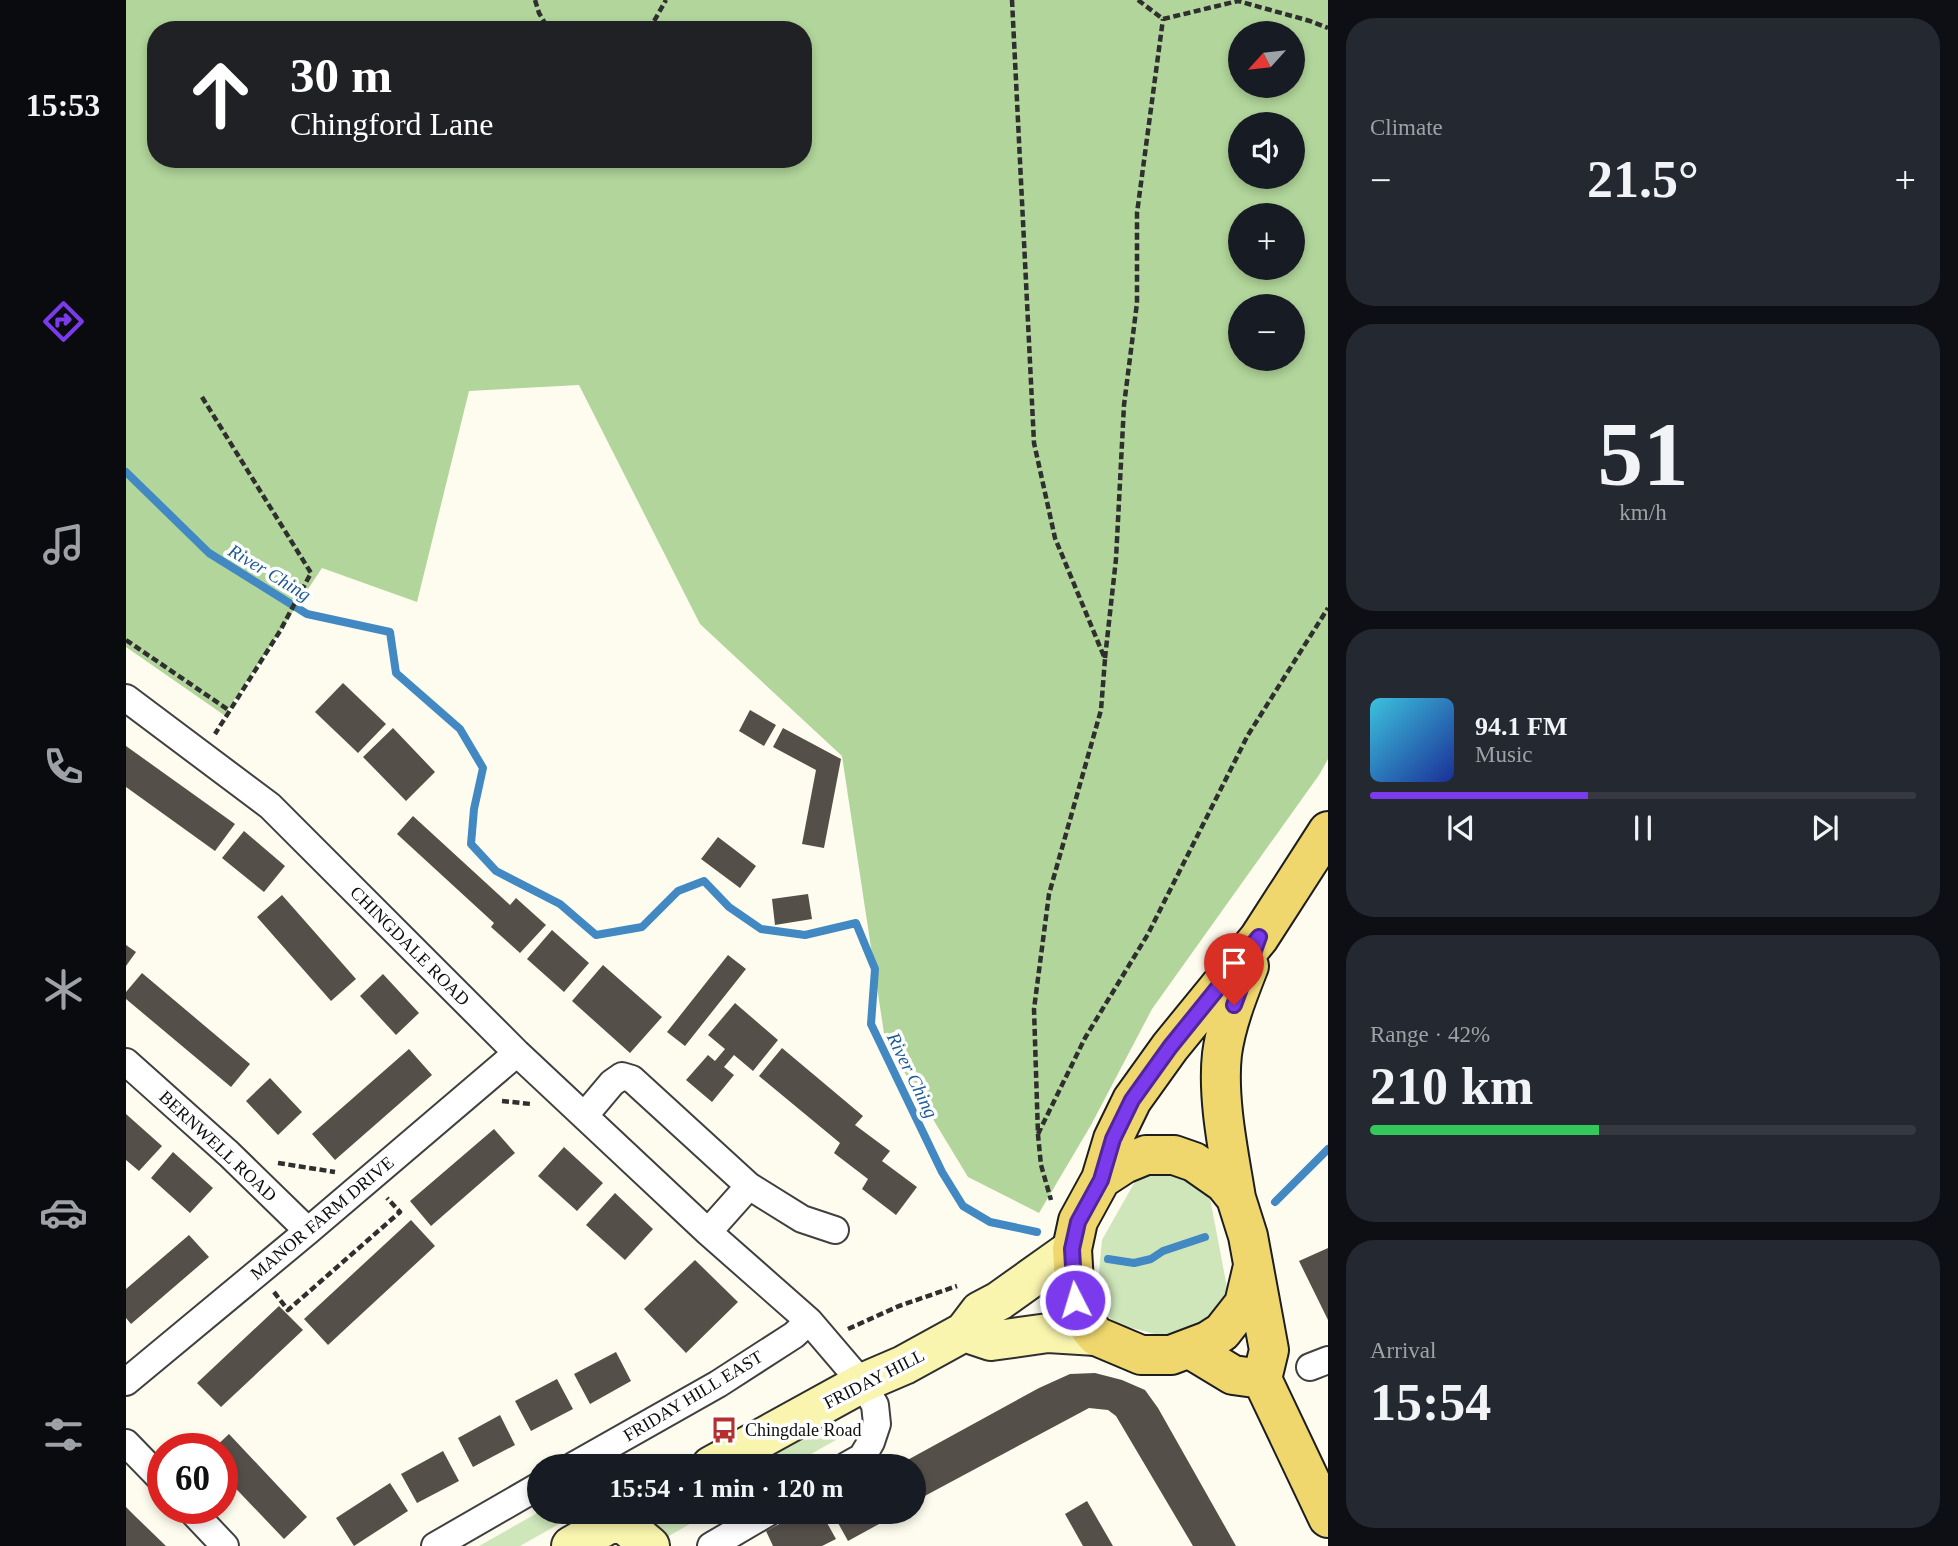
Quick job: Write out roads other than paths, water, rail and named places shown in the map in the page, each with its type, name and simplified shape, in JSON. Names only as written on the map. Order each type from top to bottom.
[{"type":"main road","points":[[1101,1180],[1113,1139],[1132,1100],[1170,1047],[1259,937],[1328,831]]},
{"type":"main road","points":[[1259,937],[1234,1005],[1222,1054],[1223,1113],[1269,1350],[1262,1380],[1328,1518]]},
{"type":"main road","points":[[964,1332],[991,1341],[1048,1333],[1096,1336],[1141,1355],[1171,1355],[1190,1349],[1222,1332],[1244,1304],[1245,1229],[1224,1183],[1210,1171],[1174,1155],[1146,1155],[1124,1164],[1101,1180],[1067,1224],[1075,1300],[1096,1336]]},
{"type":"main road","name":"FRIDAY HILL","points":[[733,1454],[862,1383],[904,1365],[964,1332],[980,1311],[999,1301],[1067,1224]]},
{"type":"main road","points":[[1190,1349],[1233,1375],[1262,1380]]},
{"type":"main road","points":[[571,1546],[610,1524]]},
{"type":"main road","points":[[631,1524],[650,1546]]},
{"type":"street","name":"CHINGDALE ROAD","points":[[126,698],[270,806],[517,1053],[708,1232],[809,1321],[862,1383],[875,1405],[877,1424],[864,1454]]},
{"type":"street","name":"MANOR FARM DRIVE","points":[[126,1382],[517,1053]]},
{"type":"street","name":"BERNWELL ROAD","points":[[126,1062],[308,1231]]},
{"type":"street","points":[[581,1112],[622,1076],[632,1080],[750,1186],[802,1219],[835,1230]]},
{"type":"street","points":[[708,1232],[750,1186]]},
{"type":"street","name":"FRIDAY HILL EAST","points":[[594,1454],[718,1384],[794,1335],[809,1321]]},
{"type":"street","points":[[126,1443],[147,1465]]},
{"type":"street","points":[[435,1546],[527,1493]]},
{"type":"street","points":[[204,1524],[225,1546]]},
{"type":"street","points":[[711,1546],[749,1524]]},
{"type":"waterway","name":"River Ching","points":[[126,472],[209,553],[307,614],[390,632],[396,673],[460,729],[483,768],[474,809],[471,844],[496,871],[560,904],[596,935],[642,927],[678,891],[704,881],[729,907],[761,929],[805,935],[856,923],[875,969],[871,1024],[942,1172],[963,1206],[990,1222],[1037,1232]]},
{"type":"waterway","name":"River Ching","points":[[1275,1202],[1328,1149]]},
{"type":"waterway","name":"River Ching","points":[[1108,1259],[1134,1263],[1205,1237]]},
{"type":"place","name":"Chingdale Road","points":[[724,1430]]}]
